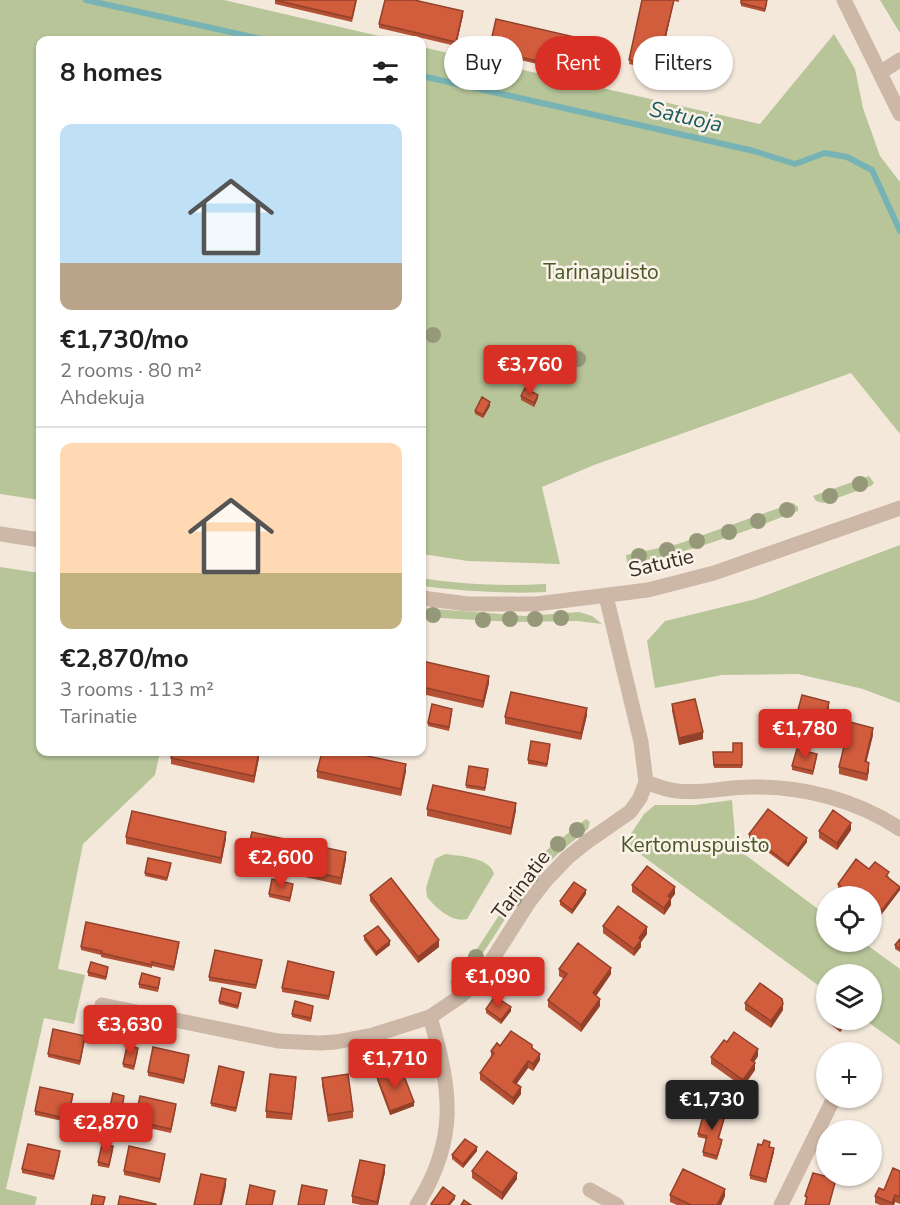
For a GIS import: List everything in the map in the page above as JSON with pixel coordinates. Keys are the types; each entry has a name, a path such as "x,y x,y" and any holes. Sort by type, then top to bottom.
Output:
{"street":[{"path":"844,0 900,114"},
{"path":"881,72 900,60"},
{"name":"Satutie","path":"426,599 468,604 536,604 648,590 714,573 900,508"},
{"path":"0,534 36,539"},
{"path":"606,596 641,742 646,782 678,792 750,787 779,788 820,795 854,805 900,829"},
{"name":"Tarinatie","path":"102,1005 269,1039 300,1043 336,1042 374,1035 430,1017 461,996 478,980 546,880 581,847 630,812 640,798 646,782"},
{"path":"417,1205 440,1160 448,1116 447,1086 440,1049 430,1017"},
{"path":"781,1205 829,1108"},
{"path":"590,1190 617,1205"}],"green space":[{"path":"0,0 224,0 379,36 36,36 36,499 0,494"},
{"path":"880,0 900,0 900,33"},
{"name":"Tarinapuisto","path":"834,34 855,69 863,108 880,156 900,182 900,434 851,373 594,465 542,487 560,564 468,561 426,555 426,48 444,52 444,90 523,90 523,70 535,73 535,90 611,90 760,124"},
{"path":"869,476 874,483 871,486 823,503 816,501 813,496"},
{"path":"793,503 798,507 798,511 735,535 693,549 627,563 626,555 678,544"},
{"path":"900,545 900,703 863,689 798,674 722,675 655,688 647,641 665,621 756,599"},
{"path":"0,567 36,572 36,756 159,756 155,775 83,844 58,969 85,975 74,1024 44,1018 6,1189 37,1197 35,1205 0,1205"},
{"path":"426,579 484,584 546,584 546,592 468,591 426,587"},
{"path":"426,608 525,616 579,612 592,616 602,624 578,621 513,622 426,617"},
{"name":"Kertomuspuisto","path":"732,800 736,848 816,908 816,952 877,952 900,969 900,1045 879,1030 882,1030 882,964 816,964 816,984 625,843 644,814 655,805 695,805"},
{"path":"586,819 590,822 588,829 532,880 481,956 454,987 450,982 477,949 532,865 548,849"},
{"path":"445,854 480,861 487,864 494,874 467,919 450,917 427,897 426,888 435,859"}],"building":[{"path":"275,0 356,0 352,18"},
{"path":"385,0 414,0 463,11 457,36 444,36 444,39 379,24"},
{"path":"642,0 674,0 665,36 634,36"},
{"path":"741,0 767,0 765,9 741,3"},
{"path":"496,19 570,36 535,36 535,61 523,58 523,36 492,36"},
{"path":"633,42 633,61 629,60"},
{"path":"525,388 538,395 534,403 521,396"},
{"path":"482,397 490,402 483,415 475,411"},
{"path":"426,662 489,676 483,701 426,688"},
{"path":"511,692 587,708 581,733 505,717"},
{"path":"802,695 829,702 821,736 793,729"},
{"path":"695,699 703,732 679,738 672,704"},
{"path":"432,704 452,709 449,727 428,723"},
{"path":"850,722 873,728 865,761 869,763 867,774 839,767"},
{"path":"531,741 550,744 547,764 528,760"},
{"path":"733,743 742,743 742,765 714,765 713,752 733,752"},
{"path":"797,749 817,754 813,771 792,766"},
{"path":"171,756 258,756 254,776 171,758"},
{"path":"321,756 367,756 406,764 401,789 317,771"},
{"path":"469,766 488,769 485,788 466,785"},
{"path":"433,785 516,803 511,828 427,809"},
{"path":"768,809 807,838 788,864 749,834"},
{"path":"833,810 851,823 837,843 819,831"},
{"path":"132,811 226,832 221,858 126,837"},
{"path":"252,832 346,852 341,878 246,857"},
{"path":"148,858 171,863 167,878 145,873"},
{"path":"856,859 869,869 875,862 889,872 886,876 900,887 882,910 882,886 840,886 838,884"},
{"path":"647,866 675,887 668,896 671,898 664,908 632,885"},
{"path":"391,878 439,940 418,957 370,895"},
{"path":"272,879 293,884 290,898 269,894"},
{"path":"574,882 586,890 572,910 560,901"},
{"path":"618,906 647,927 634,949 603,926"},
{"path":"86,922 179,942 174,967 152,962 152,965 81,947"},
{"path":"378,926 390,941 376,952 364,936"},
{"path":"900,939 900,949 895,945"},
{"path":"578,943 611,968 593,993 600,999 581,1025 548,1000 567,974 559,969"},
{"path":"215,950 262,960 256,985 209,977"},
{"path":"288,961 334,972 329,996 282,988"},
{"path":"91,962 108,967 106,977 88,972"},
{"path":"142,973 160,978 158,988 139,984"},
{"path":"760,983 782,999 783,1004 771,1021 745,1003"},
{"path":"222,988 241,993 238,1006 219,1001"},
{"path":"495,996 511,1007 501,1020 486,1009"},
{"path":"295,1001 313,1006 311,1018 292,1014"},
{"path":"53,1029 85,1036 80,1061 48,1054"},
{"path":"511,1031 532,1045 532,1048 540,1054 533,1064 528,1061 513,1082 521,1087 513,1098 480,1073 494,1053 491,1051 497,1043 500,1046"},
{"path":"734,1032 758,1049 751,1060 755,1063 743,1080 711,1057 724,1040 727,1042"},
{"path":"127,1046 138,1048 134,1066 123,1064"},
{"path":"153,1047 189,1055 184,1080 148,1072"},
{"path":"219,1066 244,1072 236,1108 211,1103"},
{"path":"401,1068 414,1102 390,1111 377,1077"},
{"path":"270,1074 296,1077 292,1114 266,1111"},
{"path":"348,1074 353,1111 328,1115 322,1078"},
{"path":"40,1087 73,1094 67,1119 35,1111"},
{"path":"113,1093 124,1096 121,1114 109,1112"},
{"path":"140,1096 176,1104 171,1129 135,1121"},
{"path":"705,1109 725,1115 718,1138 722,1140 717,1156 703,1152 707,1136 698,1134"},
{"path":"465,1139 477,1147 463,1164 452,1155"},
{"path":"764,1140 770,1142 769,1147 774,1148 766,1179 750,1175 758,1144 762,1145"},
{"path":"28,1144 60,1151 54,1176 22,1169"},
{"path":"102,1144 113,1146 109,1165 98,1162"},
{"path":"129,1146 165,1154 160,1179 124,1171"},
{"path":"487,1151 517,1173 502,1193 472,1171"},
{"path":"360,1160 385,1165 377,1202 352,1196"},
{"path":"893,1168 900,1171 900,1197 895,1195 892,1203 875,1196 879,1188 884,1190"},
{"path":"683,1169 725,1189 717,1205 691,1205 670,1195"},
{"path":"813,1173 816,1174 816,1186 834,1186 829,1205 805,1205 807,1197 805,1196"},
{"path":"201,1174 226,1179 220,1205 194,1205"},
{"path":"250,1185 275,1191 272,1205 246,1205"},
{"path":"302,1185 327,1190 324,1205 298,1205"},
{"path":"443,1187 455,1196 448,1205 432,1205 431,1204"},
{"path":"93,1195 105,1197 103,1205 91,1205"},
{"path":"120,1196 156,1204 156,1205 118,1205"},
{"path":"464,1200 471,1205 461,1205"}],"waterway":[{"name":"Satuoja","path":"86,0 248,36"},
{"name":"Satuoja","path":"426,77 754,151 795,164 825,153 847,157 872,170 900,231"}]}
